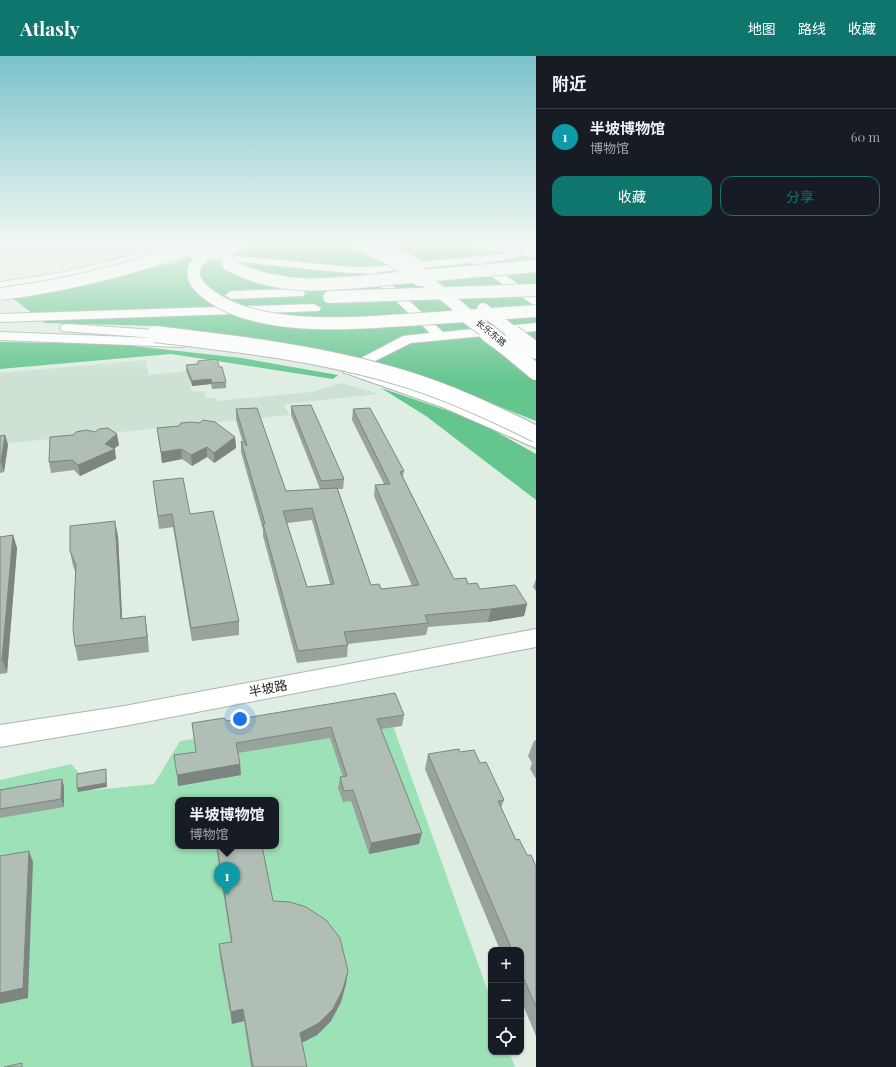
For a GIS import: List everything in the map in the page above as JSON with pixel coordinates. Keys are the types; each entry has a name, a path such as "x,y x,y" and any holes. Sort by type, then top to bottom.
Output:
{"main road":[{"path":"0,294 32,289"},
{"path":"201,289 227,306 257,315 308,323 340,324 536,311"},
{"path":"0,318 307,299 397,289"},
{"path":"430,289 518,356"},
{"name":"长乐东路","path":"437,289 536,372"},
{"name":"长乐东路","path":"448,289 536,360"},
{"path":"458,289 536,350"},
{"path":"0,307 307,299 536,290"},
{"path":"190,297 536,301"},
{"path":"0,307 13,305"},
{"path":"299,335 536,318"},
{"path":"0,326 73,328 155,334 260,346 332,360 380,371 432,388 494,413 536,434"},
{"path":"155,334 268,336"},
{"path":"0,336 170,341 349,370 423,393 495,422 536,443"}],"street":[{"path":"390,289 440,335"},
{"path":"518,289 536,301"},
{"path":"349,370 408,339 536,327"},
{"name":"半坡路","path":"0,736 124,716 536,638"}],"shaded area":[{"path":"146,360 149,375 186,371 192,392 204,391 206,398 215,398 216,401 313,392 341,383 379,394 284,404 289,415 0,444 0,373"}],"green space":[{"path":"48,289 536,289 536,421 411,372 301,347 156,326 45,323 11,297"},
{"path":"0,342 115,344 242,358 338,375 333,379 171,354 0,369"},
{"path":"381,388 475,420 536,454 536,500 426,416"},
{"path":"387,709 488,992 488,1055 510,1055 515,1067 0,1067 0,780 71,764 94,790 154,784 180,741"}],"building":[{"path":"217,359 219,367 222,367 226,382 212,383 211,379 192,381 186,365 198,364 198,361"},
{"path":"311,405 344,479 321,481 291,406"},
{"path":"257,408 286,491 337,488 371,585 379,584 381,589 419,585 375,485 390,484 353,409 370,408 404,471 400,472 454,579 466,578 468,584 477,583 480,589 515,585 527,604 425,615 428,623 344,632 348,645 298,651 263,524 265,524 241,441 247,446 236,409","holes":["312,508 334,584 307,587 283,511"]},
{"path":"203,420 215,422 235,437 214,453 207,447 191,455 181,449 161,452 157,428 179,426 181,423 200,423"},
{"path":"108,428 117,434 105,444 115,449 78,465 72,460 49,462 50,437 73,435 76,432 86,430 95,432 99,429"},
{"path":"5,435 1,462 0,462 0,436"},
{"path":"183,478 190,514 213,511 239,621 191,628 172,514 158,516 153,481"},
{"path":"115,521 121,619 145,616 147,637 75,646 73,628 76,565 70,551 70,526"},
{"path":"13,535 2,659 0,660 0,537"},
{"path":"395,693 404,715 377,719 422,833 371,843 353,790 344,791 340,777 347,776 331,727 236,743 240,764 177,775 174,755 196,752 192,723 224,718 227,721"},
{"path":"459,749 460,752 474,750 480,763 486,762 504,800 498,801 516,840 519,839 527,855 531,855 536,866 536,1007 524,979 524,947 511,947 428,754"},
{"path":"106,769 106,783 77,788 77,774"},
{"path":"62,779 61,799 0,809 0,790"},
{"path":"217,849 263,849 273,901 290,902 306,907 326,920 340,938 348,971 343,989 333,1009 319,1023 300,1033 307,1067 253,1067 243,1009 231,1012 219,944 232,942"},
{"path":"29,851 23,988 0,993 0,856"},
{"path":"22,1063 22,1067 4,1067"}],"place":[{"name":"半坡博物馆","path":"227,895"}]}
